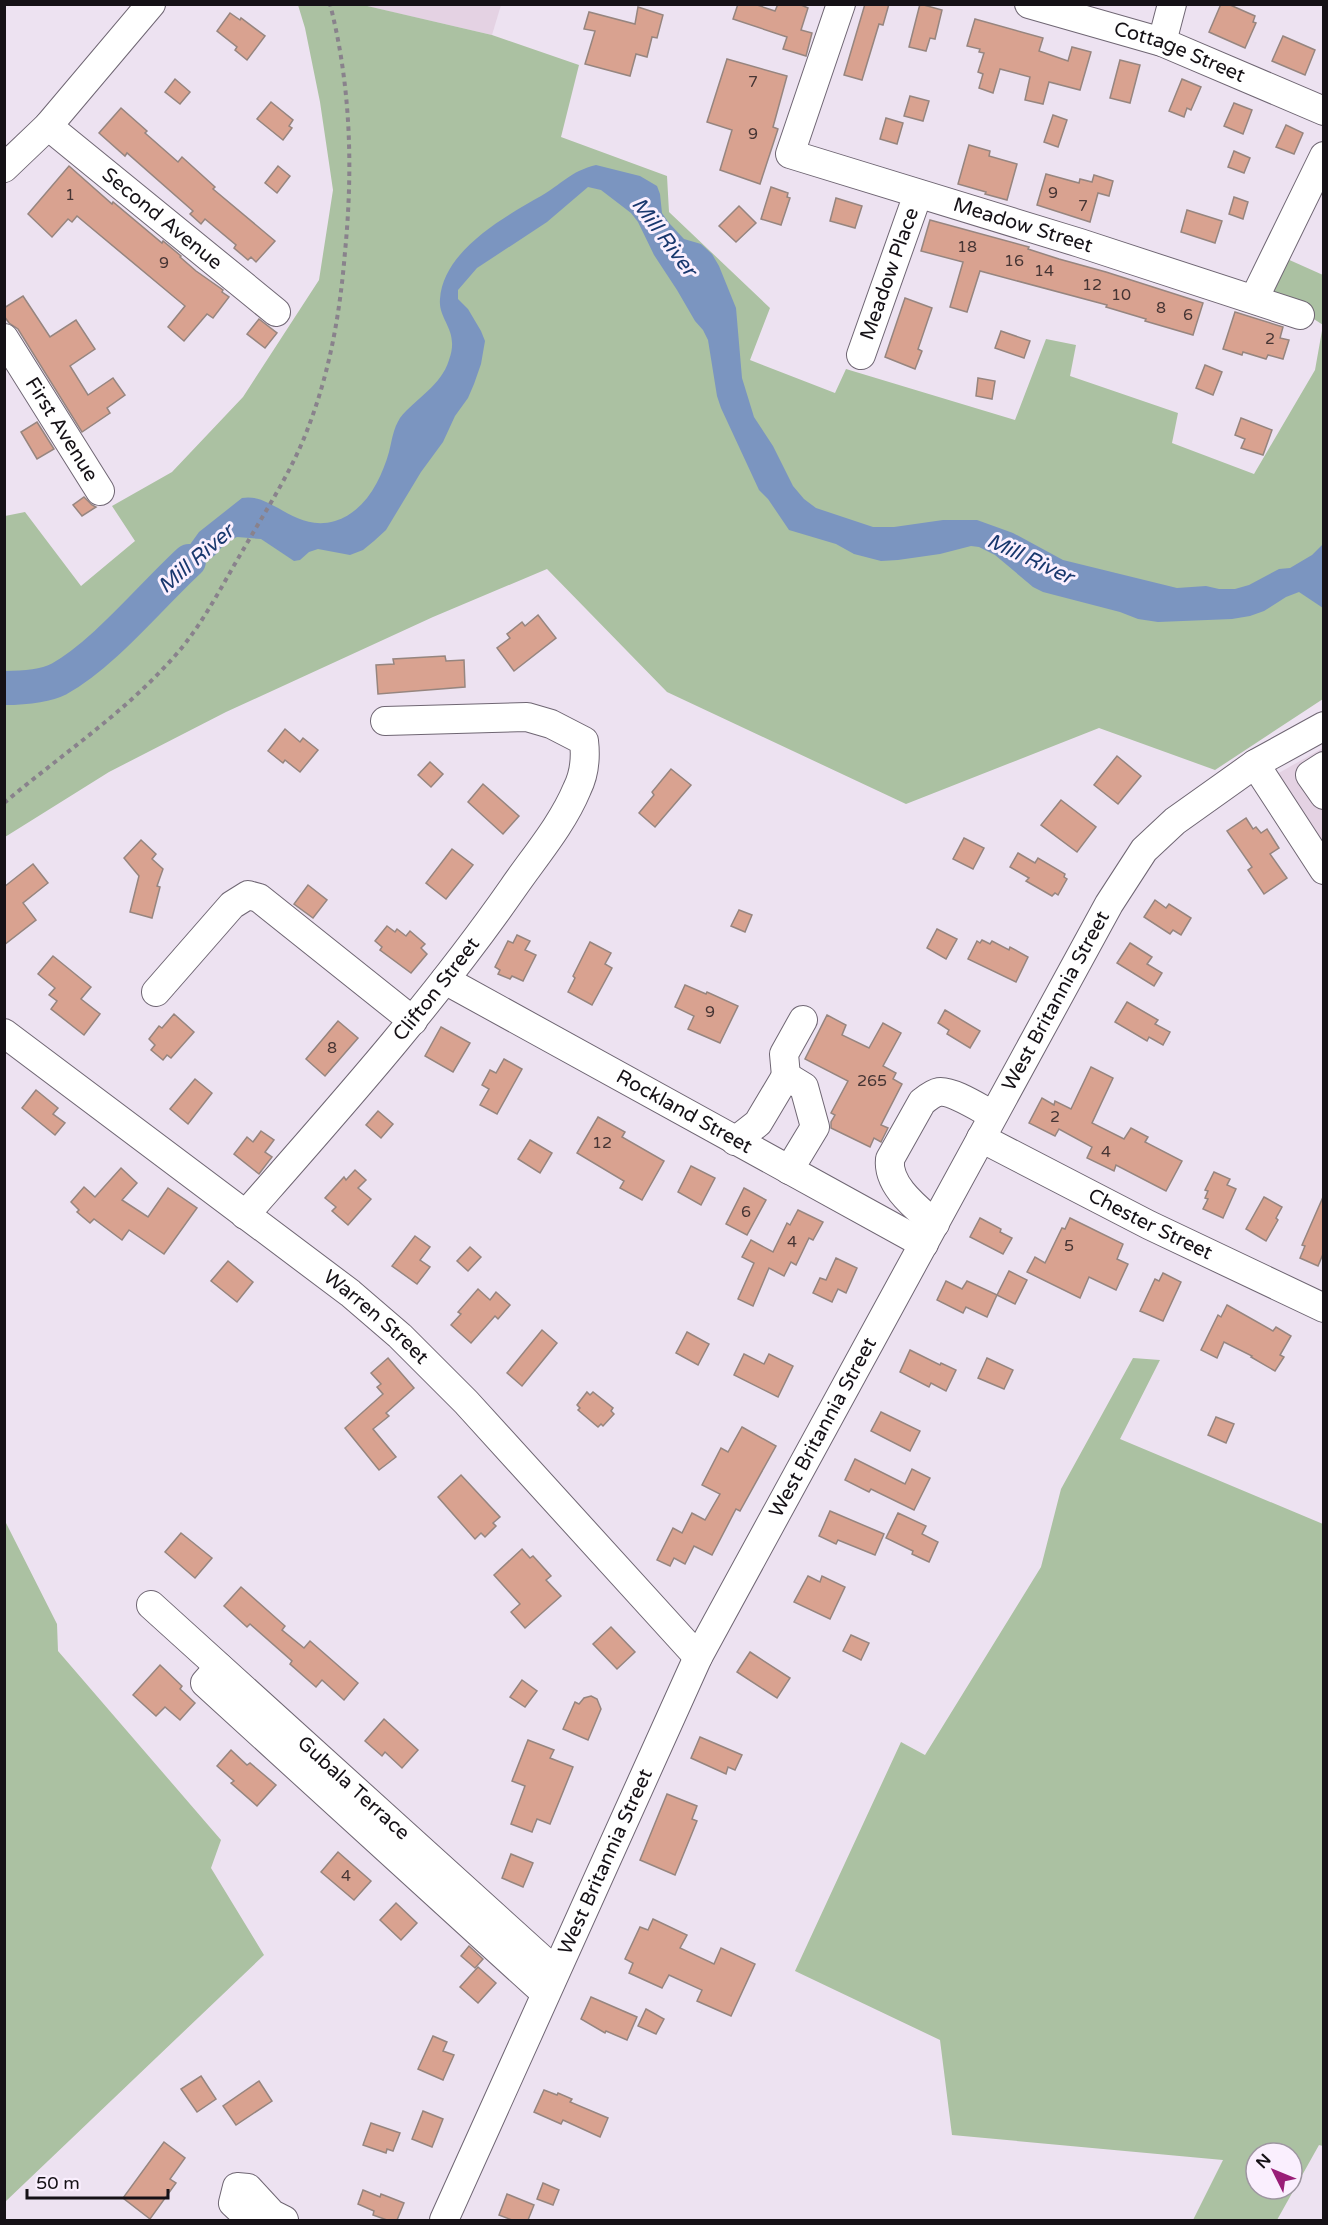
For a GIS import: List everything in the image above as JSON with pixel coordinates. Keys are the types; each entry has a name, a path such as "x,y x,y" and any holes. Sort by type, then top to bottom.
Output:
{"street":[{"path":"4,168 48,126 151,4"},
{"name":"Meadow Street","path":"841,4 790,154 1080,243 1300,315"},
{"name":"Cottage Street","path":"1029,4 1162,42 1323,111"},
{"path":"1162,42 1172,4"},
{"name":"Second Avenue","path":"48,126 276,312"},
{"path":"1254,299 1323,156"},
{"name":"Meadow Place","path":"861,355 918,194"},
{"name":"First Avenue","path":"4,338 100,491"},
{"name":"Clifton Street","path":"245,1215 413,1021 445,980 491,919 572,800 585,765 584,741 551,724 527,717 385,721"},
{"name":"West Britannia Street","path":"444,2220 698,1657 1131,867 1144,850 1175,821 1255,764 1320,735"},
{"path":"1255,764 1323,870"},
{"path":"1323,766 1310,775 1323,795"},
{"path":"156,992 222,915 242,897 248,895 259,898 413,1021"},
{"name":"Rockland Street","path":"445,980 789,1170 929,1234"},
{"path":"735,1141 758,1122 786,1076 784,1054 803,1020"},
{"name":"Warren Street","path":"4,1033 356,1298 408,1343 466,1402 698,1657"},
{"path":"786,1076 804,1087 815,1127 789,1170"},
{"name":"Chester Street","path":"929,1234 889,1168 890,1159 922,1102 941,1092 955,1095 987,1127 1149,1225 1323,1308"},
{"name":"Gubala Terrace","path":"151,1605 550,1982"},
{"name":"Gubala Terrace","path":"219,1667 205,1683 359,1822 550,1982"},
{"path":"251,2220 233,2203 230,2177 248,2188 272,2214 284,2220"}],"path":[{"path":"4,803 123,707 174,657 203,618 282,482 308,429 330,363 336,330 350,191 350,131 345,84 330,4"}],"shaded area":[{"path":"362,5 501,5 492,35"},
{"path":"1323,748 1323,846 1277,774"}],"green space":[{"path":"298,5 363,5 492,35 579,65 561,137 667,176 669,212 770,308 750,360 835,393 846,369 1015,420 1046,339 1076,345 1070,376 1178,413 1172,443 1254,474 1315,370 1323,325 1323,699 1215,770 1099,728 906,804 667,692 547,569 433,617 226,712 109,772 5,837 5,516 25,512 81,586 135,541 112,506 172,472 243,397 319,280 333,190 320,102"},
{"path":"1285,258 1323,275 1323,325 1271,291"},
{"path":"1133,1358 1160,1360 1120,1439 1323,1524 1323,2146 1319,2145 1304,2172 1304,2141 1244,2141 1244,2201 1288,2201 1277,2220 1193,2220 1223,2160 952,2135 940,2040 795,1971 901,1742 925,1755 1041,1567 1061,1489"},
{"path":"5,1521 57,1624 58,1651 221,1840 211,1868 264,1955 5,2202"}],"water":[{"path":"596,165 640,176 657,186 662,213 669,223 684,239 701,244 712,254 736,308 742,378 754,417 773,446 793,486 816,508 873,527 894,527 943,520 977,520 1013,533 1063,560 1177,588 1206,586 1235,589 1249,585 1279,569 1290,568 1312,555 1323,544 1323,608 1299,592 1250,616 1232,619 1158,622 1138,619 1120,612 1043,592 1033,587 995,555 979,547 971,546 940,554 881,561 854,554 836,544 789,530 759,490 721,408 708,340 703,330 654,255 638,222 631,213 601,190 588,187 547,222 477,268 458,290 458,299 468,309 485,341 481,364 468,398 455,416 443,442 421,472 386,530 363,550 350,555 318,549 294,561 261,539 237,537 226,542 215,555 140,614 199,532 242,498 264,501 308,522 321,523 346,517 363,503 381,473 400,418 434,385 449,360 452,341 440,307 440,299 444,282 452,266 478,237 494,225 572,175"}],"building":[{"path":"738,4 754,4 775,11 778,4 799,4 808,8 801,30 812,33 806,56 783,49 787,37 733,19"},
{"path":"865,4 889,4 883,25 879,24 862,80 844,75"},
{"path":"920,4 942,10 935,39 930,38 926,51 909,47"},
{"path":"1221,4 1228,4 1255,16 1253,22 1256,23 1245,48 1209,32"},
{"path":"638,7 663,15 657,38 652,37 647,57 636,54 630,76 585,64 595,31 584,29 589,12 635,24"},
{"path":"230,13 240,20 241,18 265,36 247,60 235,50 237,47 217,31"},
{"path":"975,19 1043,38 1039,51 1068,61 1072,47 1091,52 1080,90 1049,82 1043,104 1025,100 1030,77 1000,69 993,93 979,88 983,74 978,72 984,53 979,52 980,49 967,46"},
{"path":"1283,36 1315,50 1305,75 1272,61"},
{"path":"727,59 787,76 773,127 778,129 760,184 720,170 732,130 707,122"},
{"path":"1120,60 1140,65 1130,103 1110,98"},
{"path":"175,79 190,92 180,104 165,92"},
{"path":"1182,79 1201,87 1191,110 1187,108 1184,117 1169,111"},
{"path":"910,96 929,101 923,121 904,116"},
{"path":"271,102 293,120 289,126 292,128 283,140 257,119"},
{"path":"1234,103 1252,110 1243,134 1224,126"},
{"path":"121,108 178,162 182,157 215,187 213,189 275,241 256,262 251,257 248,260 234,248 236,245 205,219 201,224 190,214 193,211 127,153 125,156 99,133"},
{"path":"1053,115 1067,120 1058,147 1044,142"},
{"path":"886,118 903,123 897,144 880,139"},
{"path":"1286,125 1303,133 1294,154 1276,147"},
{"path":"969,145 990,151 989,156 1017,164 1007,200 958,184"},
{"path":"1234,151 1250,158 1244,173 1228,167"},
{"path":"69,166 112,204 113,202 162,243 163,241 229,297 213,318 207,314 184,341 168,327 185,306 77,216 72,222 68,219 52,237 28,214"},
{"path":"278,166 290,176 277,193 265,183"},
{"path":"1046,174 1079,183 1080,179 1092,182 1094,175 1113,181 1109,196 1098,193 1090,222 1037,205"},
{"path":"771,187 788,193 787,197 790,198 781,225 761,219"},
{"path":"1234,197 1248,202 1243,219 1229,214"},
{"path":"836,198 862,206 855,228 830,221"},
{"path":"739,206 756,223 736,242 719,226"},
{"path":"1187,210 1222,221 1215,243 1181,232"},
{"path":"930,220 1029,247 1028,249 1203,303 1193,335 1145,321 1146,319 1106,307 1107,305 980,271 967,312 950,307 963,262 921,251"},
{"path":"23,296 50,337 76,320 95,349 70,366 88,395 113,378 125,395 107,408 110,413 82,432 18,329 4,316 4,308"},
{"path":"905,298 932,308 918,349 922,351 915,369 885,357"},
{"path":"1235,312 1283,327 1280,338 1289,340 1283,359 1268,355 1266,359 1243,352 1242,355 1223,349"},
{"path":"259,319 277,333 265,348 247,334"},
{"path":"1001,331 1030,341 1024,358 995,348"},
{"path":"1205,365 1222,372 1213,395 1196,388"},
{"path":"978,378 995,381 992,399 976,396"},
{"path":"1241,418 1272,430 1263,455 1241,448 1245,439 1235,435"},
{"path":"37,422 54,449 37,459 21,432"},
{"path":"84,497 96,507 82,516 73,505"},
{"path":"538,615 556,638 514,671 497,648 510,638 507,634 522,622 525,626"},
{"path":"445,656 446,661 464,660 465,687 378,694 376,665 394,664 393,659"},
{"path":"285,729 300,742 303,738 318,750 300,772 285,760 283,763 268,751"},
{"path":"1117,756 1141,776 1118,804 1094,785"},
{"path":"430,762 443,774 431,787 418,775"},
{"path":"671,769 691,785 655,827 639,813 654,795 652,792"},
{"path":"483,784 519,816 503,834 468,802"},
{"path":"1061,800 1096,827 1077,852 1041,825"},
{"path":"1246,818 1253,829 1256,827 1261,833 1267,829 1279,848 1270,854 1287,878 1264,894 1248,870 1252,867 1227,831"},
{"path":"964,838 984,848 973,869 953,859"},
{"path":"141,840 156,854 152,859 163,869 157,886 160,887 152,918 130,912 139,876 124,858"},
{"path":"452,849 473,865 446,899 426,883"},
{"path":"1018,853 1035,863 1038,858 1065,874 1064,877 1067,879 1058,895 1055,893 1052,896 1026,881 1029,878 1010,867"},
{"path":"33,864 48,883 23,903 36,920 4,945 4,887"},
{"path":"308,885 327,900 313,918 294,904"},
{"path":"1155,900 1166,908 1169,904 1191,918 1181,935 1173,930 1170,934 1144,917"},
{"path":"739,910 752,915 745,932 731,926"},
{"path":"387,926 395,932 397,929 406,936 410,931 425,944 421,948 427,954 411,973 380,950 382,947 375,941"},
{"path":"937,929 957,939 946,959 927,948"},
{"path":"517,935 530,941 525,950 536,955 523,981 512,976 510,979 498,974 500,970 495,967 508,941 513,943"},
{"path":"982,940 990,944 992,941 1009,950 1010,947 1028,957 1016,982 968,959 977,941 980,943"},
{"path":"590,942 611,953 605,964 612,968 592,1005 568,992 575,978 573,976"},
{"path":"1130,943 1152,957 1147,964 1162,973 1154,986 1117,963"},
{"path":"53,956 91,987 81,999 100,1014 84,1035 51,1009 57,1001 49,995 55,988 38,974"},
{"path":"685,985 738,1006 720,1043 688,1029 694,1016 675,1007"},
{"path":"1127,1002 1158,1020 1155,1024 1170,1032 1163,1045 1149,1037 1147,1041 1115,1022"},
{"path":"945,1010 980,1031 970,1048 947,1034 949,1030 938,1023"},
{"path":"174,1014 194,1032 171,1058 167,1055 163,1060 151,1050 155,1045 149,1039 159,1026 162,1028"},
{"path":"827,1015 846,1025 842,1035 869,1048 883,1023 901,1033 883,1066 896,1073 893,1079 902,1084 881,1125 888,1128 881,1142 874,1138 870,1147 831,1128 835,1115 831,1113 848,1081 805,1059"},
{"path":"338,1021 358,1038 325,1076 306,1059"},
{"path":"441,1027 470,1043 453,1072 425,1056"},
{"path":"504,1059 522,1069 497,1114 480,1105 489,1089 482,1085 490,1070 496,1073"},
{"path":"1091,1067 1113,1078 1092,1123 1124,1139 1131,1128 1148,1137 1145,1142 1182,1161 1166,1191 1116,1165 1114,1171 1087,1158 1092,1147 1059,1129 1055,1136 1029,1123 1042,1098 1054,1105 1055,1101 1071,1109"},
{"path":"195,1079 212,1093 188,1124 170,1109"},
{"path":"36,1090 58,1108 53,1114 65,1123 55,1135 22,1108"},
{"path":"378,1111 393,1124 381,1138 366,1125"},
{"path":"598,1117 625,1132 622,1137 664,1161 642,1200 620,1188 624,1181 577,1153"},
{"path":"261,1131 274,1140 265,1152 272,1157 259,1174 234,1154 247,1137 253,1142"},
{"path":"530,1140 552,1153 540,1173 518,1159"},
{"path":"691,1166 715,1178 701,1205 678,1192"},
{"path":"121,1168 137,1183 122,1200 148,1217 168,1188 197,1208 164,1254 129,1230 122,1240 94,1219 90,1223 77,1212 79,1210 71,1202 84,1187 95,1197"},
{"path":"355,1170 366,1180 358,1188 371,1199 348,1225 332,1211 336,1207 325,1198 344,1177 346,1180"},
{"path":"1214,1172 1230,1179 1227,1185 1236,1189 1223,1218 1203,1209 1208,1199 1205,1198 1208,1191 1205,1190"},
{"path":"744,1188 766,1200 747,1235 726,1224"},
{"path":"1264,1197 1282,1207 1276,1218 1278,1220 1266,1241 1246,1229"},
{"path":"1323,1197 1323,1254 1318,1266 1300,1258 1305,1246 1302,1245"},
{"path":"798,1210 823,1222 813,1240 809,1238 796,1265 791,1262 784,1276 769,1268 753,1306 738,1299 754,1263 742,1257 751,1240 773,1252 787,1223 790,1225"},
{"path":"980,1218 1001,1229 1000,1232 1012,1238 1003,1254 970,1237"},
{"path":"1070,1218 1123,1244 1117,1259 1128,1264 1116,1290 1089,1277 1080,1298 1027,1272 1035,1257 1045,1263 1062,1228 1065,1229"},
{"path":"415,1236 430,1247 420,1260 430,1267 417,1284 392,1266"},
{"path":"470,1247 481,1257 468,1271 457,1261"},
{"path":"836,1258 857,1268 846,1293 838,1289 832,1302 813,1293 820,1278 826,1280"},
{"path":"228,1261 253,1282 237,1302 211,1281"},
{"path":"1009,1271 1027,1280 1015,1304 997,1295"},
{"path":"1163,1273 1181,1282 1163,1321 1140,1311 1155,1279 1159,1281"},
{"path":"946,1281 962,1289 967,1281 997,1295 987,1317 966,1307 963,1313 937,1300"},
{"path":"478,1289 490,1300 496,1292 510,1305 498,1319 495,1316 471,1343 451,1325 461,1314 458,1312"},
{"path":"1227,1305 1273,1331 1276,1327 1291,1336 1280,1355 1284,1357 1275,1371 1224,1342 1217,1358 1201,1350 1218,1315 1221,1317"},
{"path":"542,1330 557,1343 522,1386 507,1373"},
{"path":"687,1332 709,1344 698,1365 676,1353"},
{"path":"910,1350 956,1370 946,1391 931,1383 929,1387 900,1372"},
{"path":"744,1354 764,1364 769,1354 793,1366 778,1397 734,1375"},
{"path":"388,1358 414,1388 386,1413 389,1416 373,1429 396,1457 379,1470 345,1428 383,1394 377,1387 381,1384 371,1373"},
{"path":"987,1358 1013,1370 1004,1389 978,1378"},
{"path":"587,1392 590,1395 593,1392 613,1408 611,1411 614,1414 603,1426 601,1424 598,1427 578,1410 580,1408 577,1405"},
{"path":"881,1412 920,1431 910,1451 871,1431"},
{"path":"1216,1417 1234,1424 1226,1443 1208,1435"},
{"path":"742,1427 776,1446 740,1511 736,1509 712,1555 694,1546 685,1564 674,1558 670,1566 657,1560 673,1528 682,1533 692,1513 705,1520 720,1494 702,1485 721,1448 728,1452"},
{"path":"855,1459 905,1484 912,1469 930,1478 914,1510 871,1489 869,1492 845,1480"},
{"path":"461,1475 500,1517 493,1523 496,1526 485,1537 481,1533 475,1539 438,1497"},
{"path":"830,1511 884,1534 875,1555 838,1540 836,1544 819,1536"},
{"path":"898,1513 926,1526 922,1534 938,1542 929,1562 912,1554 913,1551 886,1538"},
{"path":"181,1533 212,1558 195,1578 165,1552"},
{"path":"522,1549 530,1558 533,1556 551,1576 546,1580 561,1596 525,1628 511,1612 520,1604 494,1575"},
{"path":"808,1576 820,1582 822,1576 845,1587 830,1619 794,1602"},
{"path":"241,1587 285,1626 282,1630 304,1648 310,1641 358,1683 344,1700 322,1680 316,1687 290,1664 292,1661 250,1624 247,1627 224,1606"},
{"path":"611,1627 635,1652 617,1669 593,1644"},
{"path":"851,1635 869,1643 861,1660 843,1651"},
{"path":"750,1652 790,1678 777,1698 737,1672"},
{"path":"160,1665 182,1686 180,1689 195,1703 180,1720 165,1707 156,1716 133,1695"},
{"path":"522,1680 537,1691 525,1707 510,1697"},
{"path":"591,1696 597,1699 601,1709 588,1740 563,1729 575,1702 579,1704 584,1698"},
{"path":"384,1719 418,1750 402,1768 385,1752 382,1756 365,1741"},
{"path":"700,1737 742,1755 735,1770 728,1767 726,1774 691,1758"},
{"path":"528,1740 554,1750 550,1758 573,1767 550,1824 537,1819 532,1832 511,1824 525,1786 512,1781"},
{"path":"231,1750 247,1765 250,1763 276,1785 257,1806 231,1783 234,1781 217,1766"},
{"path":"667,1794 697,1806 692,1819 697,1821 675,1875 640,1860"},
{"path":"338,1852 371,1881 354,1900 321,1872"},
{"path":"511,1854 533,1863 523,1887 502,1878"},
{"path":"396,1903 417,1923 401,1940 380,1920"},
{"path":"653,1919 687,1935 680,1948 714,1964 721,1948 755,1964 731,2016 697,2001 702,1990 669,1975 662,1988 629,1973 633,1963 625,1959 640,1927 648,1930"},
{"path":"469,1946 483,1959 475,1968 461,1956"},
{"path":"478,1967 496,1983 478,2003 460,1987"},
{"path":"591,1997 637,2017 627,2040 606,2031 605,2033 581,2019"},
{"path":"646,2009 664,2019 656,2034 638,2026"},
{"path":"433,2036 447,2042 443,2051 454,2055 443,2080 418,2069"},
{"path":"201,2076 216,2099 197,2112 181,2089"},
{"path":"259,2081 272,2101 236,2125 223,2106"},
{"path":"544,2090 572,2099 570,2102 608,2118 600,2137 563,2120 561,2124 534,2112"},
{"path":"423,2111 443,2119 432,2147 412,2139"},
{"path":"371,2123 400,2133 393,2151 387,2149 386,2153 363,2145"},
{"path":"164,2142 185,2158 170,2179 176,2183 150,2219 123,2198"},
{"path":"543,2183 559,2190 553,2205 537,2199"},
{"path":"363,2190 404,2203 397,2220 387,2220 373,2215 374,2211 358,2204"},
{"path":"507,2194 534,2205 528,2220 512,2220 499,2215"}],"waterway":[{"name":"Mill River","path":"4,688 46,684 76,668 110,640 189,561"}]}
